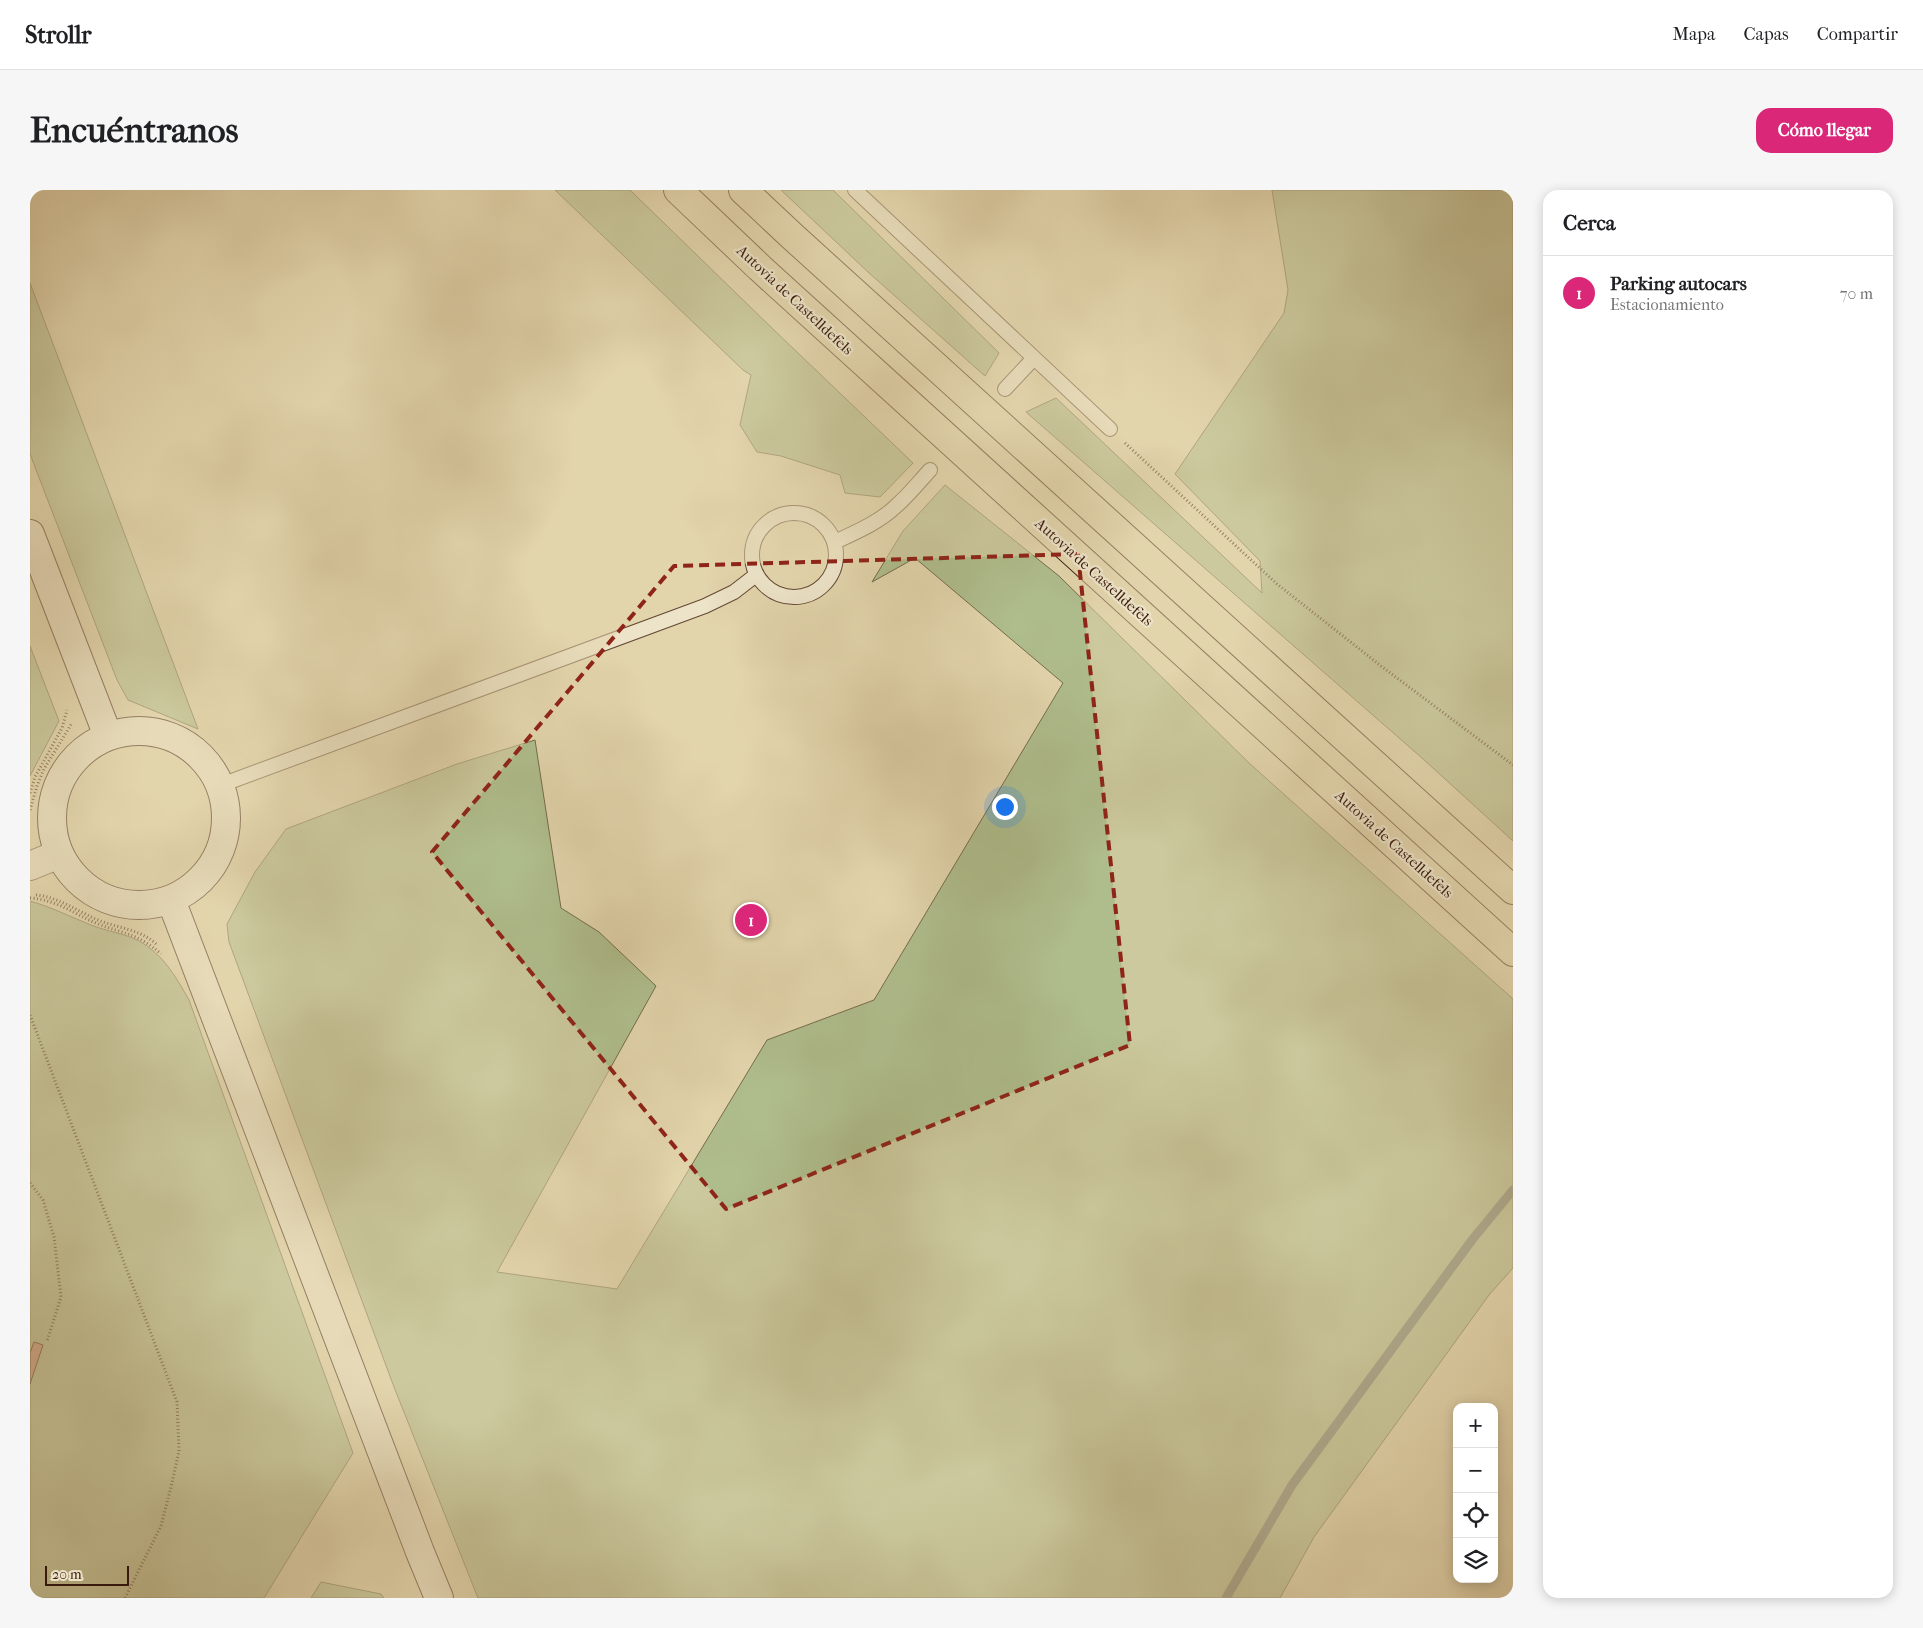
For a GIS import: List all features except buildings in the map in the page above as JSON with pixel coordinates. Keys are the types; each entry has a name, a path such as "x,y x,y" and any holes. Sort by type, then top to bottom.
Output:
{"highway":[{"name":"Autovia de Castelldefels","path":"678,190 767,275 1513,952"},
{"path":"743,190 799,243 1513,890"}],"street":[{"path":"30,534 108,736"},
{"path":"130,731 156,732 178,739 196,751 210,766 221,786 226,807 227,828 220,851 209,871 192,888 171,900 152,905 133,906 110,901 88,890 71,874 58,854 52,834 51,815 56,789 68,767 86,749 108,736 130,731"},
{"path":"30,866 58,854"},
{"path":"171,900 416,1543 439,1598"}],"lane":[{"path":"855,190 1110,429"},
{"path":"1005,389 1034,358"},
{"path":"835,542 867,527 886,515 897,506 930,470"},
{"path":"784,514 806,514 819,520 828,529 835,542 836,567 831,577 821,589 809,596 797,598 775,593 764,586 756,575 752,563 752,549 756,537 767,523 784,514"},
{"path":"221,786 705,606 734,592 756,575"}],"path":[{"path":"1110,429 1276,584 1513,765"},
{"path":"30,793 46,754 64,722 68,704"},
{"path":"30,810 44,769 60,744"},
{"path":"30,898 44,899 97,924 137,936 148,942 167,960"},
{"path":"30,1015 177,1402 179,1451 161,1526 125,1598"},
{"path":"30,1183 43,1200 54,1237 61,1297 47,1341"}],"highlighted area":[{"path":"1078,554 1130,1045 726,1209 432,852 674,566"}],"green space":[{"path":"555,190 630,190 913,463 880,497 845,493 840,475 781,456 757,452 740,425 751,375 743,370"},
{"path":"781,190 833,190 999,353 985,376 868,272"},
{"path":"1272,190 1513,190 1513,841 1422,758 1026,412 1056,398 1262,593 1260,561 1175,474 1284,313 1288,290"},
{"path":"30,283 198,729 128,700 117,680 30,454"},
{"path":"945,485 1059,576 1249,763 1513,999 1513,1268 1489,1295 1314,1537 1280,1598 478,1598 394,1387 229,942 227,924 255,872 286,829 457,764 535,740 561,908 599,932 656,986 497,1272 617,1289 767,1040 874,1000 1063,683 915,558 872,582 903,531"},
{"path":"30,646 59,721 30,776"},
{"path":"30,901 91,925 128,936 148,946 162,959 184,991 189,1000 353,1453 264,1598 30,1598"},
{"path":"321,1582 381,1594 384,1598 311,1598"}],"waterway":[{"path":"1226,1598 1292,1485 1472,1240 1513,1190"}],"place":[{"name":"Parking autocars","path":"751,920"}]}
